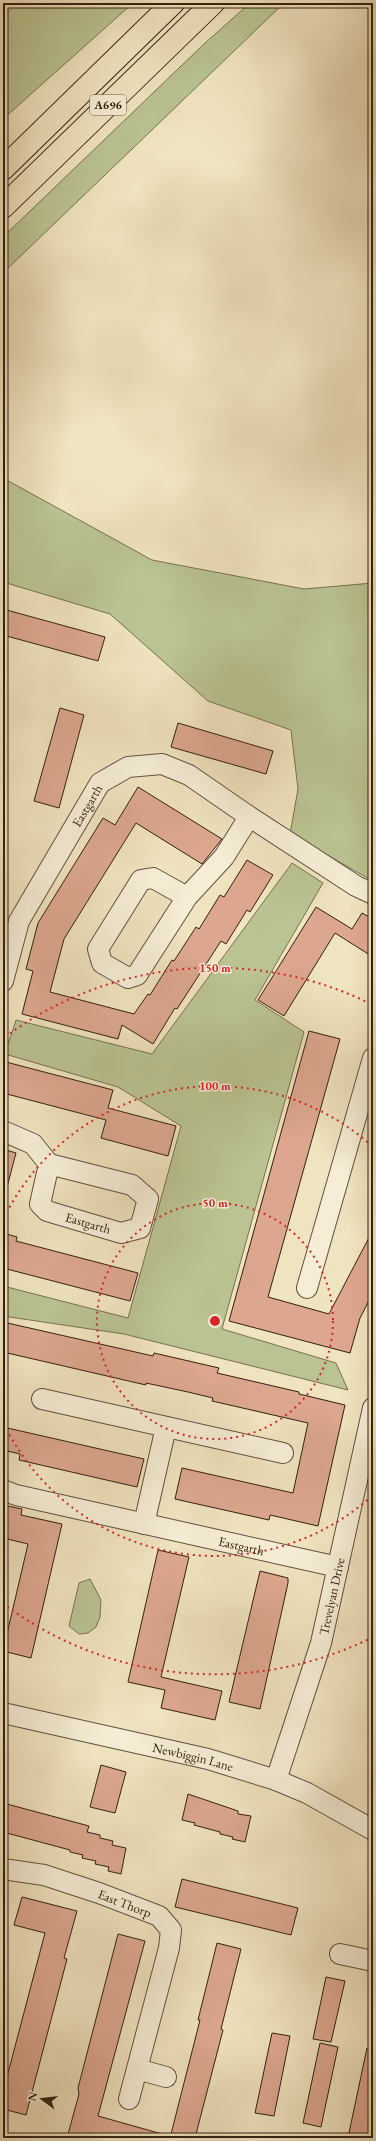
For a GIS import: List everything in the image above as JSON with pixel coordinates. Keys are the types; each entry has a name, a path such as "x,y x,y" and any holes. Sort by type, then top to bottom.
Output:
{"highway":[{"name":"A696","path":"3,169 173,3"},
{"name":"A696","path":"3,207 213,3"},
{"name":"A696","path":"3,218 53,159"}],"street":[{"name":"Eastgarth","path":"3,981 19,921 100,783 128,767 162,764 189,775 249,817 356,886 373,894"},
{"path":"187,897 153,878 141,880 98,950 102,964 128,978 137,975 187,897 224,857 249,817"},
{"path":"307,1288 370,1084 373,1058"},
{"path":"3,1131 33,1144 49,1164"},
{"name":"Eastgarth","path":"49,1164 132,1185 148,1199 140,1228 121,1233 47,1211 40,1204 49,1164"},
{"path":"42,1399 283,1453"},
{"name":"Trevelyan Drive","path":"276,1780 321,1643 373,1408"},
{"path":"144,1524 166,1427"},
{"name":"Eastgarth","path":"3,1490 16,1495 338,1567"},
{"name":"Newbiggin Lane","path":"3,1713 208,1759 276,1780 307,1792 373,1830"},
{"name":"East Thorp","path":"3,1869 44,1875 160,1916 170,1930 169,1948 129,2099"},
{"path":"340,1954 373,1961"},
{"path":"137,2069 166,2077"}],"green space":[{"path":"16,3 133,3 3,119 3,17"},
{"path":"250,3 284,3 3,273 3,237 204,44"},
{"path":"3,478 152,560 304,589 373,583 373,881 290,834 298,789 291,730 208,701 110,614 3,582"},
{"path":"292,863 323,883 255,1000 304,1032 222,1329 336,1363 348,1390 124,1334 3,1316 3,1286 128,1318 181,1126 118,1087 5,1054 16,1020 152,1054"},
{"path":"90,1579 101,1600 100,1617 96,1627 88,1633 79,1634 69,1626 79,1583"}],"building":[{"path":"3,609 105,637 98,661 3,635"},
{"path":"60,708 84,715 59,808 34,801"},
{"path":"178,723 273,751 266,774 171,747"},
{"path":"138,787 222,839 202,864 136,823 64,939 50,992 134,1014 148,994 150,995 172,960 174,961 196,927 199,929 220,895 224,897 247,860 273,875 250,912 247,910 226,944 221,941 177,1009 175,1008 153,1044 122,1025 118,1039 22,1014 33,971 26,969 38,923 103,818 115,825"},
{"path":"316,907 352,929 362,913 373,919 373,957 335,933 284,1016 258,1000"},
{"path":"309,1031 340,1039 268,1297 329,1314 373,1230 373,1293 360,1318 350,1353 229,1321"},
{"path":"6,1062 113,1090 108,1108 176,1126 168,1156 101,1138 106,1120 3,1093 3,1074"},
{"path":"3,1149 16,1153 7,1187 3,1187"},
{"path":"3,1233 17,1237 16,1241 138,1273 130,1301 3,1268"},
{"path":"3,1322 153,1356 154,1353 219,1368 217,1373 299,1392 299,1394 345,1405 318,1526 270,1515 269,1520 175,1499 182,1468 293,1493 308,1423 212,1401 213,1398 188,1392 146,1383 146,1385 3,1352"},
{"path":"3,1427 144,1459 137,1487 19,1460 20,1454 3,1450"},
{"path":"3,1505 22,1509 21,1515 62,1524 31,1658 3,1651 28,1544 3,1538"},
{"path":"158,1550 189,1557 161,1677 222,1691 215,1720 161,1708 165,1690 128,1682"},
{"path":"260,1571 288,1578 288,1583 260,1709 229,1702"},
{"path":"101,1765 126,1772 115,1813 90,1807"},
{"path":"188,1794 238,1811 238,1814 251,1816 245,1842 232,1839 233,1837 220,1834 220,1832 194,1825 195,1823 182,1820"},
{"path":"3,1803 89,1826 87,1832 100,1835 100,1838 113,1841 112,1845 126,1848 121,1874 108,1871 109,1867 95,1864 96,1861 82,1858 83,1855 70,1852 70,1850 3,1832"},
{"path":"182,1879 298,1908 291,1935 175,1907"},
{"path":"22,1897 77,1911 64,1958 67,1959 26,2115 3,2109 3,2092 45,1933 14,1925"},
{"path":"118,1934 145,1941 98,2116 162,2134 161,2138 67,2138 79,2094 78,2088"},
{"path":"217,1943 241,1949 221,2029 223,2030 195,2138 170,2138 200,2020 198,2020"},
{"path":"326,1977 345,1981 331,2042 313,2039"},
{"path":"272,2033 290,2036 274,2116 255,2113"},
{"path":"320,2043 338,2047 321,2127 303,2123"},
{"path":"367,2048 373,2049 373,2112 368,2137 349,2133"}]}
